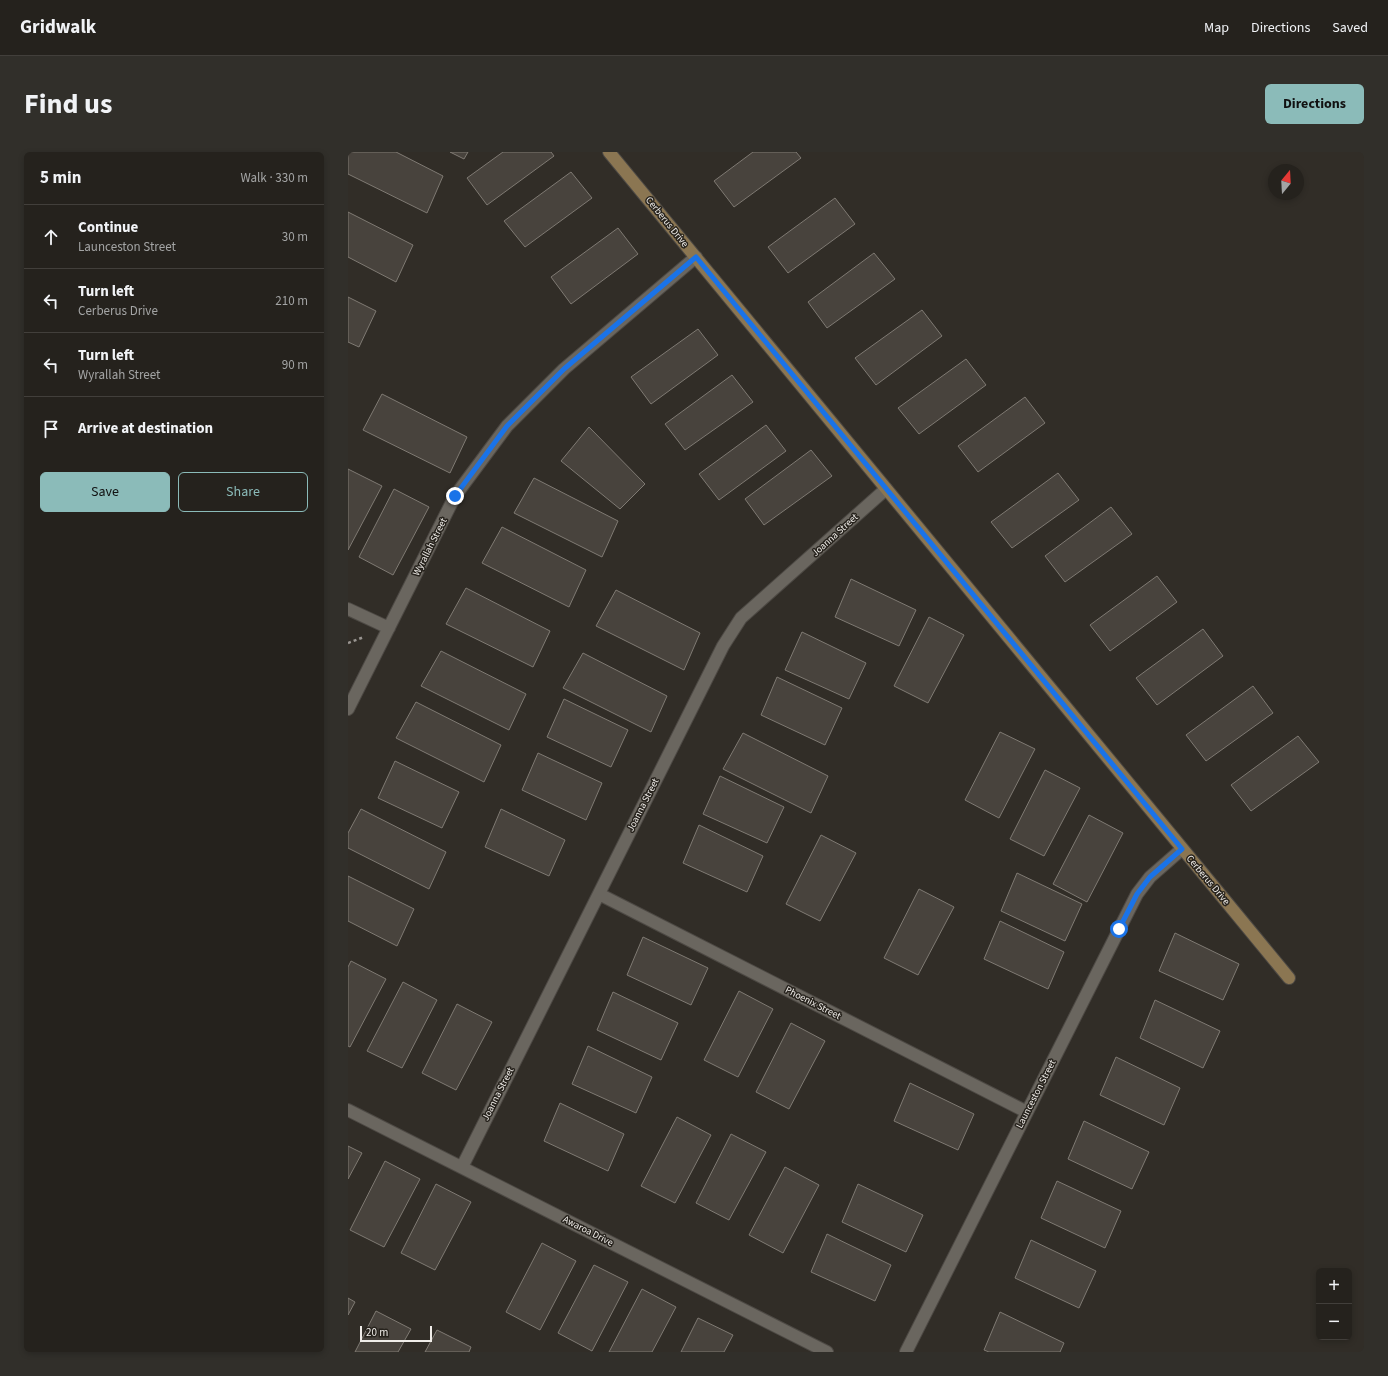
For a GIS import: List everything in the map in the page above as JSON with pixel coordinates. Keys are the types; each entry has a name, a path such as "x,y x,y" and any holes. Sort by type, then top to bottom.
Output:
{"street":[{"name":"Cerberus Drive","path":"609,152 1289,978"},
{"name":"Wyrallah Street","path":"348,709 455,496 507,426 564,369 696,257"},
{"name":"Joanna Street","path":"462,1167 723,646 741,618 886,489"},
{"path":"348,609 389,628"},
{"name":"Launceston Street","path":"906,1352 1137,894 1150,877 1182,849"},
{"name":"Phoenix Street","path":"599,894 1027,1112"},
{"name":"Awaroa Drive","path":"348,1110 827,1352"}],"building":[{"path":"348,152 396,152 443,176 427,213 348,174"},
{"path":"450,152 468,152 464,159"},
{"path":"503,152 551,152 554,156 487,205 467,178"},
{"path":"753,152 796,152 801,158 734,207 714,181"},
{"path":"571,172 592,198 525,247 504,221"},
{"path":"835,198 855,224 788,273 768,247"},
{"path":"348,212 413,245 396,282 348,257"},
{"path":"618,228 638,254 571,304 551,277"},
{"path":"874,253 895,279 827,328 808,302"},
{"path":"348,297 376,311 359,347 348,342"},
{"path":"922,310 942,336 876,385 855,358"},
{"path":"698,329 718,355 651,404 631,377"},
{"path":"966,359 986,385 919,434 898,408"},
{"path":"732,375 753,402 685,450 665,424"},
{"path":"382,394 467,437 450,473 363,430"},
{"path":"1025,397 1045,423 978,472 958,446"},
{"path":"766,425 786,451 719,500 699,474"},
{"path":"589,427 645,484 620,509 561,461"},
{"path":"811,450 832,476 764,525 745,499"},
{"path":"348,469 382,486 348,550"},
{"path":"1058,473 1079,500 1012,548 991,522"},
{"path":"534,478 618,521 602,557 514,513"},
{"path":"394,489 429,507 393,575 359,557"},
{"path":"1111,507 1132,534 1065,582 1045,556"},
{"path":"502,527 586,570 569,607 482,563"},
{"path":"1157,576 1177,602 1110,651 1090,625"},
{"path":"851,579 916,610 899,646 835,617"},
{"path":"466,588 550,631 533,667 446,624"},
{"path":"616,590 700,633 684,670 596,626"},
{"path":"929,617 964,635 928,703 894,686"},
{"path":"1203,629 1223,656 1157,705 1136,678"},
{"path":"802,632 866,663 849,699 785,670"},
{"path":"441,651 526,694 509,730 421,686"},
{"path":"583,653 667,696 651,732 563,688"},
{"path":"777,677 842,708 825,745 761,715"},
{"path":"1253,686 1273,713 1206,761 1186,735"},
{"path":"564,699 628,730 611,767 547,737"},
{"path":"416,702 501,745 484,782 396,738"},
{"path":"1000,732 1035,749 999,818 965,800"},
{"path":"743,733 828,776 811,813 723,769"},
{"path":"1298,736 1319,762 1251,811 1231,785"},
{"path":"538,753 602,783 586,820 522,790"},
{"path":"395,761 459,792 442,828 378,798"},
{"path":"1045,770 1080,788 1044,856 1010,839"},
{"path":"720,776 784,807 767,843 703,814"},
{"path":"361,809 446,852 429,889 348,848 348,833"},
{"path":"501,809 565,840 549,876 485,847"},
{"path":"1089,815 1123,833 1087,902 1053,884"},
{"path":"699,825 763,856 747,892 683,863"},
{"path":"821,835 856,853 820,921 786,904"},
{"path":"1017,873 1082,904 1065,941 1001,911"},
{"path":"348,876 414,909 397,946 348,921"},
{"path":"919,889 954,907 918,975 884,958"},
{"path":"1000,921 1064,952 1048,989 984,959"},
{"path":"1175,933 1239,964 1223,1000 1159,971"},
{"path":"643,937 708,968 691,1005 627,975"},
{"path":"351,961 386,979 350,1047 348,1046 348,967"},
{"path":"403,982 437,1000 402,1068 367,1051"},
{"path":"739,991 773,1009 738,1077 704,1060"},
{"path":"613,992 678,1023 661,1060 597,1030"},
{"path":"1155,1000 1220,1031 1203,1068 1140,1038"},
{"path":"457,1004 492,1022 456,1090 422,1073"},
{"path":"791,1023 825,1041 789,1109 756,1092"},
{"path":"588,1046 652,1077 636,1113 572,1084"},
{"path":"1116,1057 1180,1088 1164,1125 1100,1095"},
{"path":"910,1083 974,1114 958,1150 894,1121"},
{"path":"560,1103 624,1134 608,1171 544,1141"},
{"path":"677,1117 711,1135 675,1203 641,1186"},
{"path":"1084,1121 1149,1152 1132,1189 1068,1159"},
{"path":"731,1134 766,1152 729,1220 696,1203"},
{"path":"348,1146 362,1153 348,1179"},
{"path":"385,1161 420,1179 384,1247 350,1230"},
{"path":"785,1167 819,1185 783,1253 749,1235"},
{"path":"1057,1181 1121,1211 1105,1248 1041,1218"},
{"path":"436,1184 471,1202 435,1270 401,1253"},
{"path":"858,1184 923,1215 906,1252 842,1222"},
{"path":"827,1234 891,1265 875,1301 811,1272"},
{"path":"1031,1240 1096,1271 1079,1308 1015,1278"},
{"path":"542,1243 576,1261 540,1330 506,1312"},
{"path":"594,1265 628,1282 592,1351 558,1333"},
{"path":"642,1289 676,1307 652,1352 609,1352"},
{"path":"348,1298 355,1302 348,1315"},
{"path":"376,1311 411,1329 398,1352 355,1352"},
{"path":"1000,1312 1064,1343 1060,1352 989,1352 984,1350"},
{"path":"698,1318 733,1335 724,1352 681,1352"},
{"path":"437,1330 471,1347 469,1352 425,1352"}],"route":[{"path":"455,496 507,426 564,369 696,257 1182,849 1150,877 1137,894 1119,929"}]}
